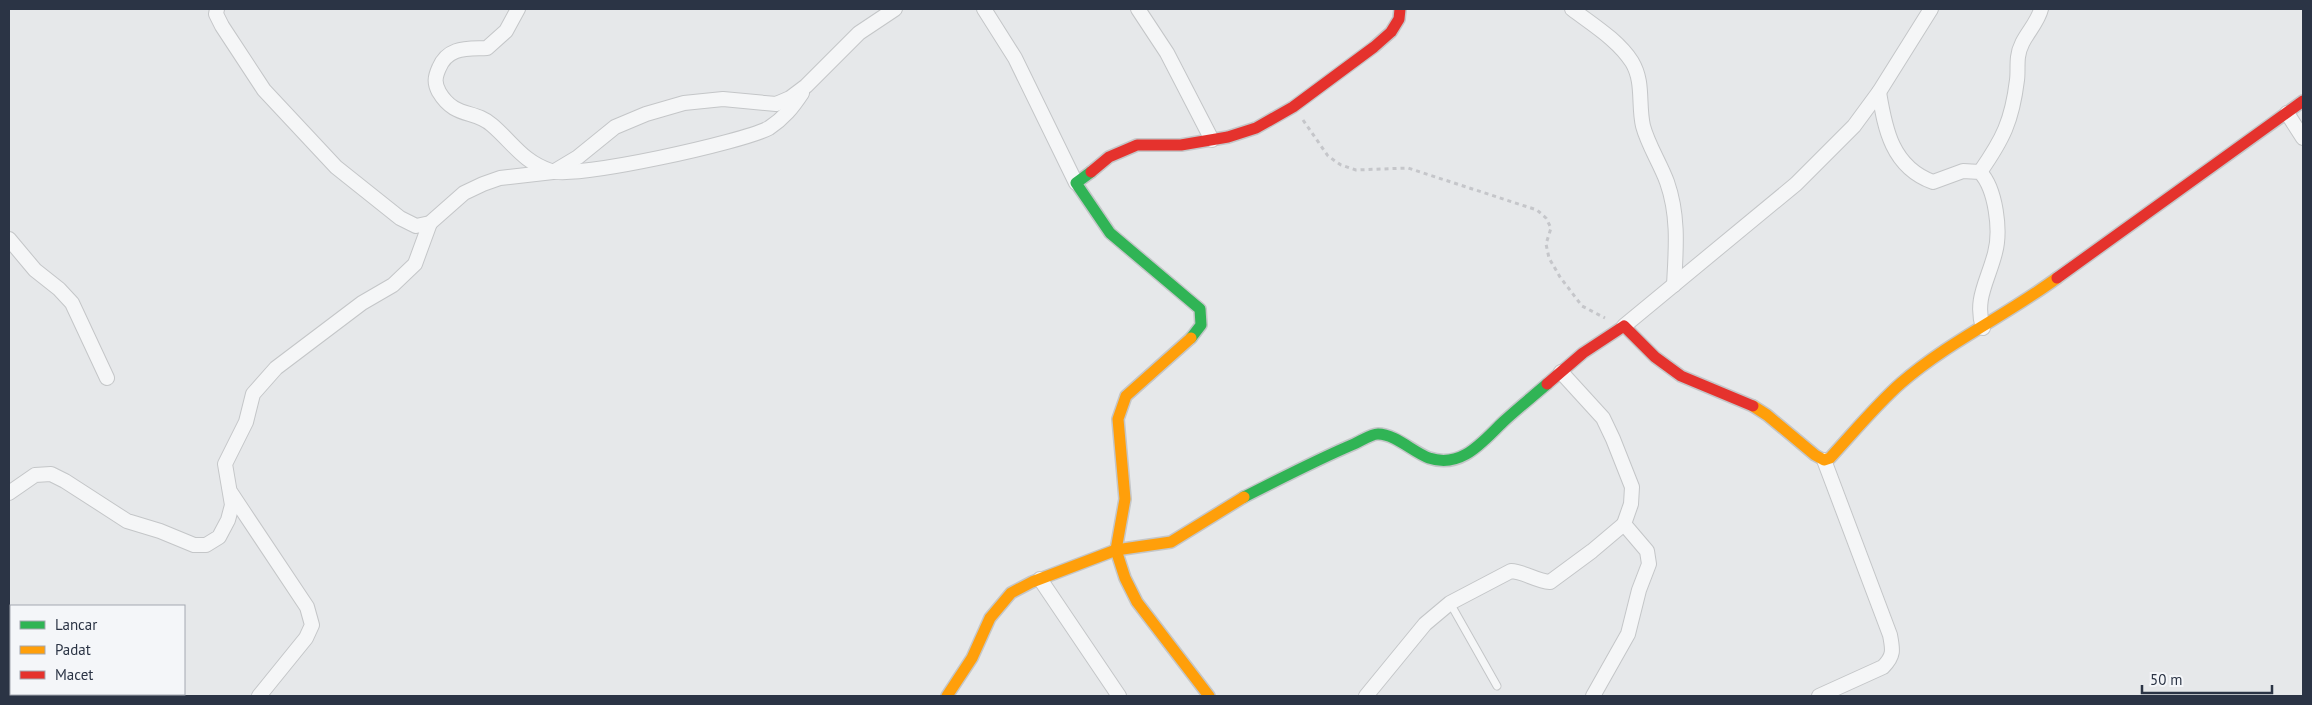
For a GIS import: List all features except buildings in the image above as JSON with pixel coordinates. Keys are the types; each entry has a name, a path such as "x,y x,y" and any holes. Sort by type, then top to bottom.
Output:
{"street":[{"path":"217,9 216,14 222,26 264,90 336,167 407,223 416,226 430,224"},
{"path":"518,9 506,31 487,48 468,47 450,53 441,62 435,78 437,88 445,102 458,111 491,124 526,160 553,172"},
{"path":"553,172 578,158 615,127 646,114 684,103 724,100 776,104 790,98 806,86 859,33 895,9"},
{"path":"984,9 1015,58 1076,183 1110,233 1163,280 1200,309 1201,325 1194,335 1126,396 1118,419 1125,499 1116,550 1124,578 1137,602 1209,696"},
{"path":"1138,9 1167,53 1212,140"},
{"path":"1076,183 1108,157 1137,145 1181,145 1212,140 1256,128 1293,106 1392,32 1399,19 1400,9"},
{"path":"1572,9 1622,48 1633,64 1640,82 1640,108 1643,128 1667,182 1674,208 1676,233 1674,285"},
{"path":"947,696 972,658 990,618 1002,602 1011,593 1040,579 1116,550 1170,542 1242,498 1333,453 1377,434 1391,436 1418,453 1430,458 1444,460 1466,455 1479,447 1503,422 1538,394 1583,353 1624,326 1796,184 1854,126 1879,92 1931,9"},
{"path":"1980,172 2000,143 2010,120 2018,78 2018,57 2025,35 2041,9"},
{"path":"9,493 35,475 52,474 127,521 160,531 194,545 206,545 219,537 228,520 232,505 225,464 246,422 253,394 276,368 362,303 394,285 415,264 430,224 464,193 500,178 612,168 683,152 767,128 788,114 806,86"},
{"path":"1879,92 1884,125 1894,150 1908,166 1933,182 1963,171 1980,172 1986,178 1993,194 1997,233 1996,252 1979,305 1979,315 1983,328"},
{"path":"1824,460 1833,455 1901,383 1952,346 2023,303 2303,101"},
{"path":"2286,113 2303,138"},
{"path":"9,239 35,270 59,289 72,303 107,378"},
{"path":"1624,326 1651,354 1666,366 1691,381 1757,409 1811,453 1824,460 1890,635 1893,649 1890,660 1883,667 1819,696"},
{"path":"1366,696 1425,624 1450,603 1511,571 1521,572 1542,581 1550,582 1592,551 1624,524 1631,504 1632,487 1613,439 1603,418 1561,372"},
{"path":"228,488 307,607 312,624 306,638 259,696"},
{"path":"1594,696 1628,634 1639,590 1649,564 1647,551 1624,524"},
{"path":"1040,579 1120,696"}],"lane":[{"path":"1450,603 1497,686"}],"path":[{"path":"1293,106 1328,156 1341,165 1356,170 1408,168 1537,210 1546,218 1551,228 1546,244 1549,258 1560,277 1582,306 1596,315 1624,326"}],"traffic: fast":[{"path":"1091,172 1076,183 1110,233 1200,309 1201,325 1191,338"},
{"path":"1244,497 1375,434 1391,437 1429,458 1452,460 1479,445 1547,384"}],"traffic: slow":[{"path":"1753,406 1767,415 1815,455 1824,460 1830,458 1883,400 1919,368 2057,278"},
{"path":"1191,338 1126,396 1118,419 1125,499 1116,550 1125,578 1137,602 1209,696"},
{"path":"947,696 972,658 990,618 1011,593 1032,582 1116,550 1171,542 1244,497"}],"traffic: jam":[{"path":"1091,172 1109,157 1137,145 1181,145 1228,137 1256,128 1293,107 1374,47 1391,32 1399,19 1400,9"},
{"path":"2057,278 2303,101"},
{"path":"1547,384 1583,353 1624,326 1655,357 1681,376 1753,406"}]}
